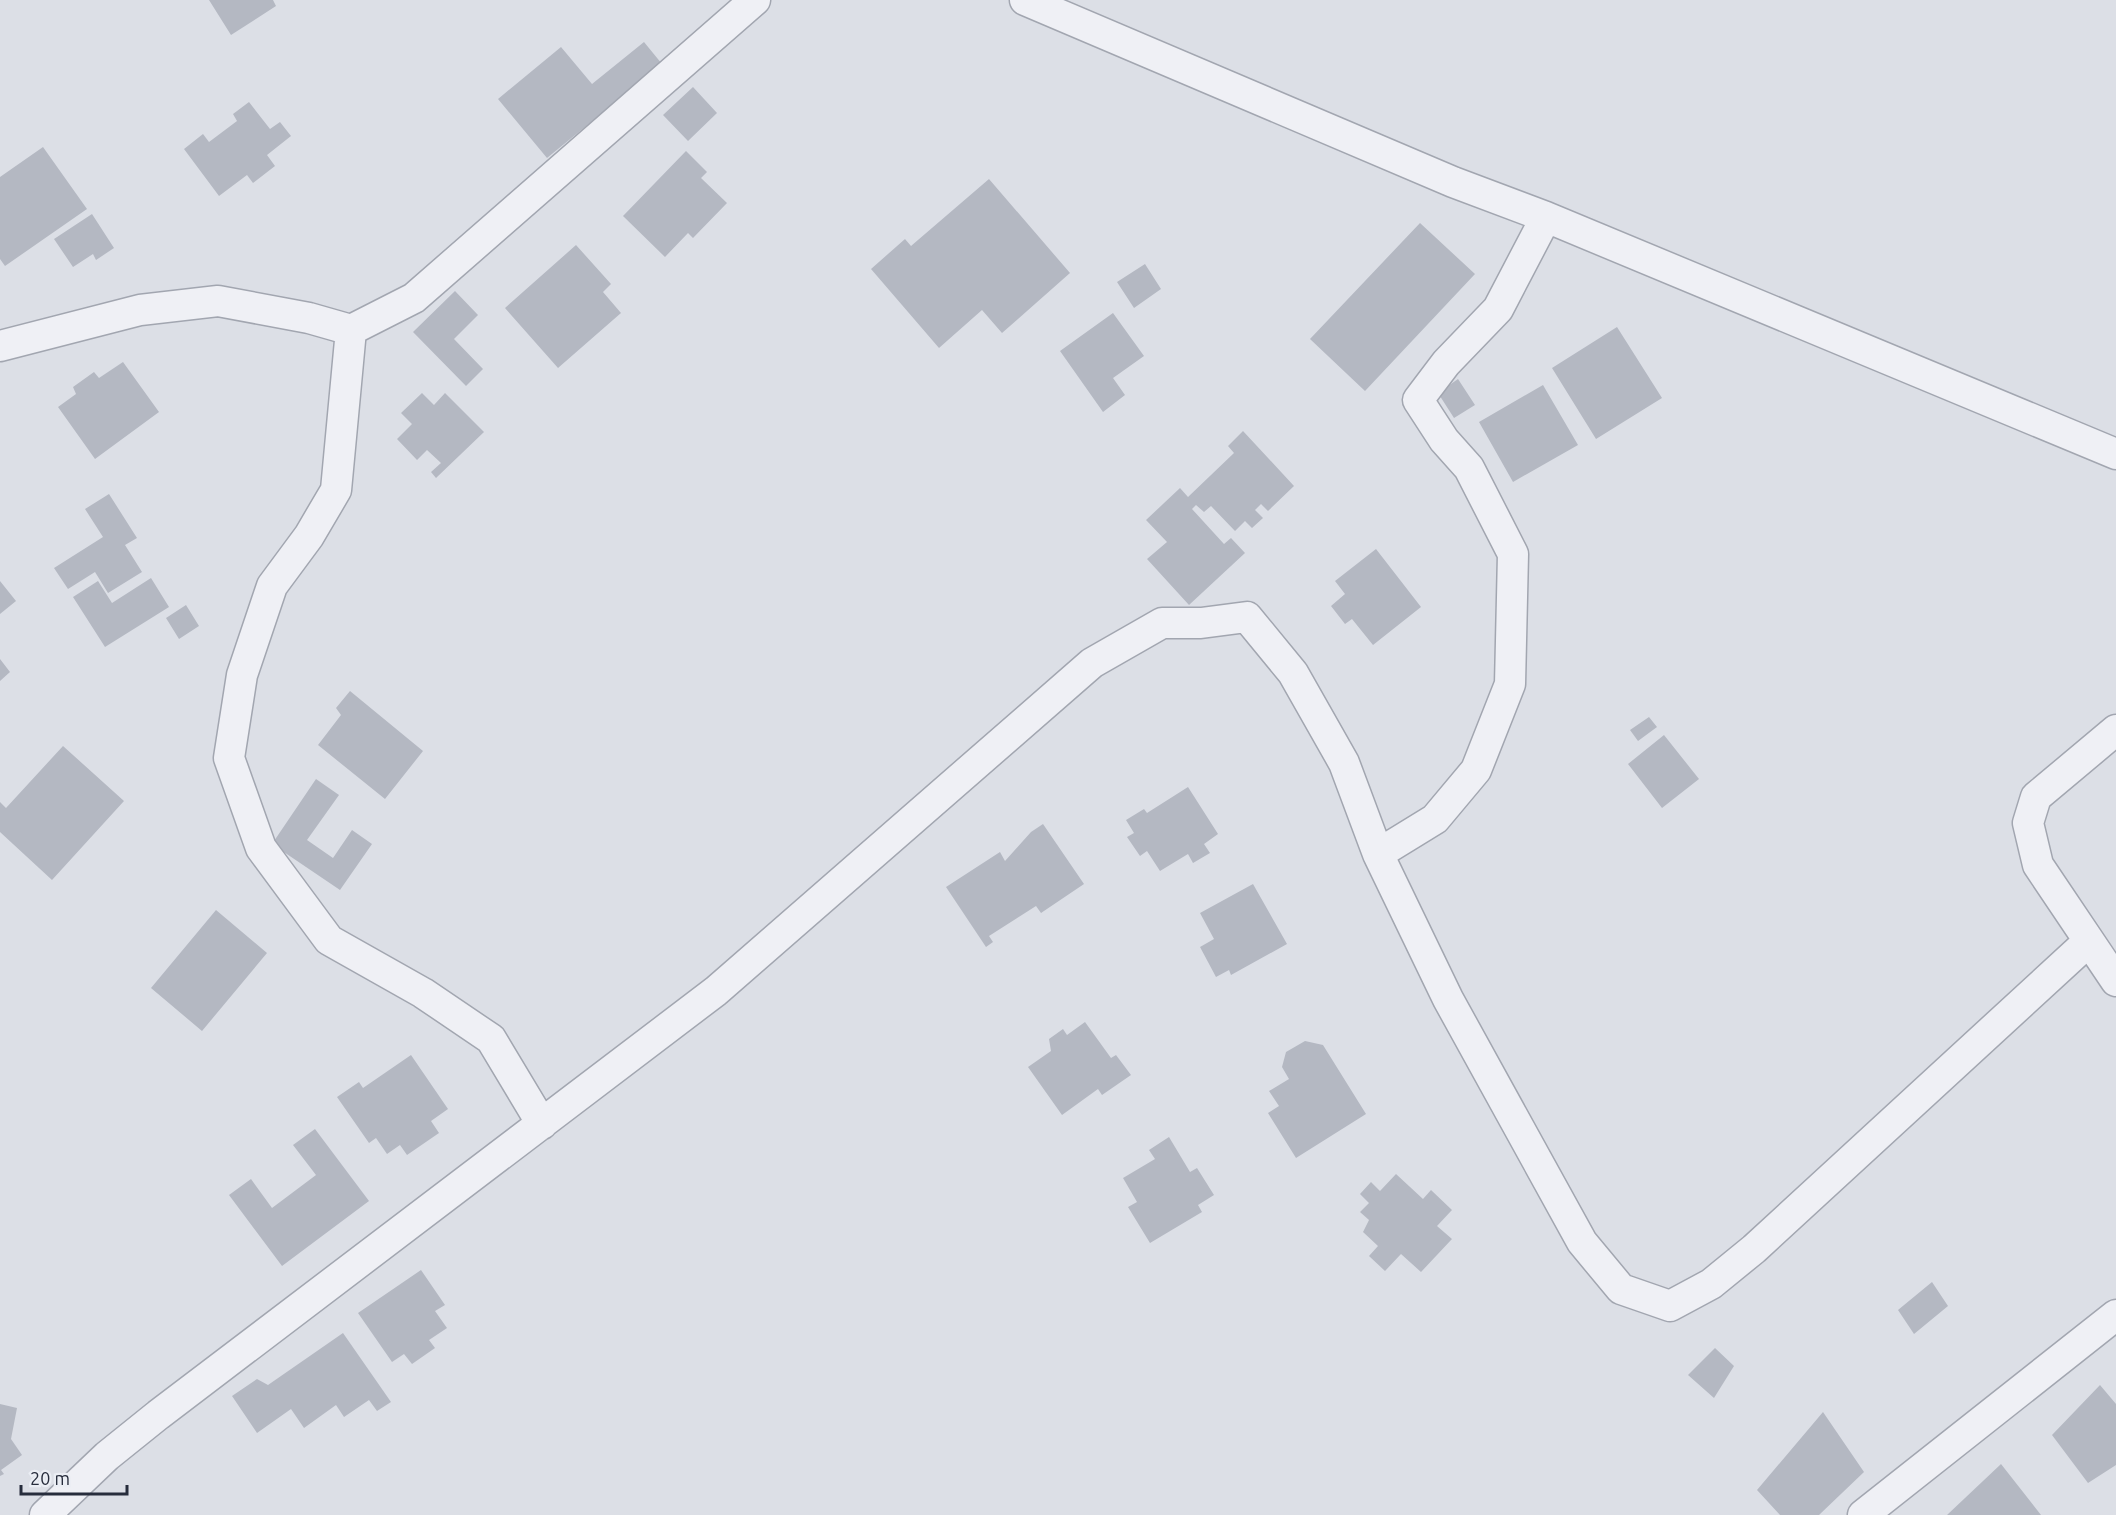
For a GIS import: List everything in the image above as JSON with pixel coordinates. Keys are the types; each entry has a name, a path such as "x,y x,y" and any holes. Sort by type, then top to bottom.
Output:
{"street":[{"path":"0,346 140,310 218,301 309,318 351,330 414,298 755,0"},
{"path":"1025,0 1453,182 1546,218 2116,454"},
{"path":"1378,854 1435,819 1476,770 1510,684 1513,554 1469,468 1444,440 1418,400 1446,363 1498,309 1546,218"},
{"path":"351,330 336,490 309,536 272,586 242,675 229,758 261,848 329,940 423,993 491,1039 542,1125"},
{"path":"45,1515 107,1456 158,1415 716,991 1092,663 1162,623 1201,623 1247,618 1293,673 1344,763 1378,854 1448,999 1582,1242 1621,1289 1670,1306 1711,1284 1754,1249 2089,940"},
{"path":"2116,730 2036,797 2028,823 2038,865 2116,981"},
{"path":"1863,1515 2116,1315"}],"building":[{"path":"209,0 273,0 276,6 231,35"},
{"path":"644,42 662,64 547,158 498,99 561,47 592,84"},
{"path":"693,87 717,113 688,141 663,115"},
{"path":"249,102 270,129 280,122 291,136 267,155 275,166 253,183 247,175 219,196 184,149 203,134 209,142 237,121 233,114"},
{"path":"43,147 87,209 5,266 0,259 0,177"},
{"path":"686,151 707,172 701,178 727,203 693,238 688,233 665,257 623,216"},
{"path":"989,179 1070,273 1002,333 982,310 939,348 871,269 905,239 911,246"},
{"path":"92,214 114,248 96,260 93,254 73,267 54,239"},
{"path":"1420,223 1475,274 1365,391 1310,339"},
{"path":"576,245 611,284 603,292 621,313 558,368 505,308"},
{"path":"1145,264 1161,289 1134,308 1117,282"},
{"path":"455,291 478,315 454,339 483,369 466,386 413,332"},
{"path":"1113,313 1144,356 1113,378 1125,395 1103,412 1060,351"},
{"path":"1617,327 1662,398 1596,439 1552,368"},
{"path":"123,362 159,412 95,459 58,407 76,394 73,387 94,372 99,378"},
{"path":"1458,379 1475,405 1454,418 1438,393"},
{"path":"1543,385 1578,445 1513,482 1479,422"},
{"path":"422,393 434,405 445,393 484,432 436,478 431,472 441,463 427,450 417,460 397,439 412,424 401,413"},
{"path":"1243,431 1294,486 1268,511 1261,504 1255,510 1263,518 1252,528 1245,521 1235,531 1211,506 1204,512 1196,505 1192,509 1224,544 1231,538 1245,553 1189,605 1147,559 1167,542 1146,520 1180,488 1188,497 1234,453 1228,446"},
{"path":"109,494 137,538 125,545 142,572 108,593 95,572 68,589 54,568 103,537 85,509"},
{"path":"1376,549 1421,607 1373,645 1352,619 1345,624 1331,606 1345,594 1335,581"},
{"path":"151,578 169,607 105,647 73,597 98,581 112,603"},
{"path":"0,581 16,601 0,614"},
{"path":"186,605 199,626 179,639 166,618"},
{"path":"0,659 10,672 0,681"},
{"path":"350,691 423,751 385,799 318,745 341,715 336,708"},
{"path":"1649,717 1657,727 1638,741 1630,730"},
{"path":"1664,735 1699,779 1662,808 1628,764"},
{"path":"63,746 124,801 52,880 0,832 0,802 6,808"},
{"path":"316,779 339,795 307,840 333,858 352,830 372,844 340,890 272,844"},
{"path":"1188,787 1218,834 1204,844 1210,853 1193,863 1188,854 1160,871 1147,851 1140,856 1127,837 1134,833 1126,820 1144,809 1147,813"},
{"path":"1043,824 1084,884 1041,913 1036,906 989,936 993,942 986,947 946,887 1000,852 1005,861 1031,832"},
{"path":"1253,884 1287,944 1231,975 1229,970 1216,977 1200,947 1214,939 1200,913"},
{"path":"216,910 267,953 202,1031 151,988"},
{"path":"1085,1022 1111,1058 1116,1055 1131,1075 1102,1095 1098,1089 1062,1115 1028,1067 1051,1051 1049,1039 1063,1029 1067,1035"},
{"path":"1305,1041 1323,1045 1366,1114 1296,1158 1268,1113 1279,1106 1269,1091 1289,1079 1282,1067 1286,1052"},
{"path":"411,1055 448,1109 431,1121 439,1133 407,1155 400,1145 387,1154 376,1138 369,1143 337,1097 359,1082 363,1088"},
{"path":"315,1129 369,1201 282,1266 229,1195 251,1179 272,1208 316,1175 293,1145"},
{"path":"1169,1137 1190,1172 1197,1168 1214,1195 1198,1205 1202,1212 1150,1243 1128,1207 1137,1202 1123,1178 1155,1159 1149,1150"},
{"path":"1396,1174 1423,1199 1431,1190 1452,1210 1437,1226 1452,1239 1421,1272 1401,1254 1385,1271 1369,1256 1378,1246 1363,1232 1369,1220 1360,1212 1369,1203 1360,1194 1371,1182 1380,1191"},
{"path":"421,1270 445,1305 435,1311 447,1328 429,1340 435,1348 412,1364 404,1354 392,1362 358,1313"},
{"path":"1932,1282 1948,1306 1914,1334 1898,1310"},
{"path":"343,1333 391,1402 377,1411 369,1400 344,1417 336,1405 304,1428 291,1409 257,1433 232,1396 257,1379 268,1385"},
{"path":"1715,1348 1734,1366 1714,1398 1688,1375"},
{"path":"2100,1385 2116,1404 2116,1465 2088,1483 2052,1435"},
{"path":"0,1404 17,1408 11,1439 22,1455 1,1470 4,1474 0,1476"},
{"path":"1823,1412 1864,1472 1819,1515 1780,1515 1757,1490"},
{"path":"2001,1464 2041,1515 1947,1515"}]}
